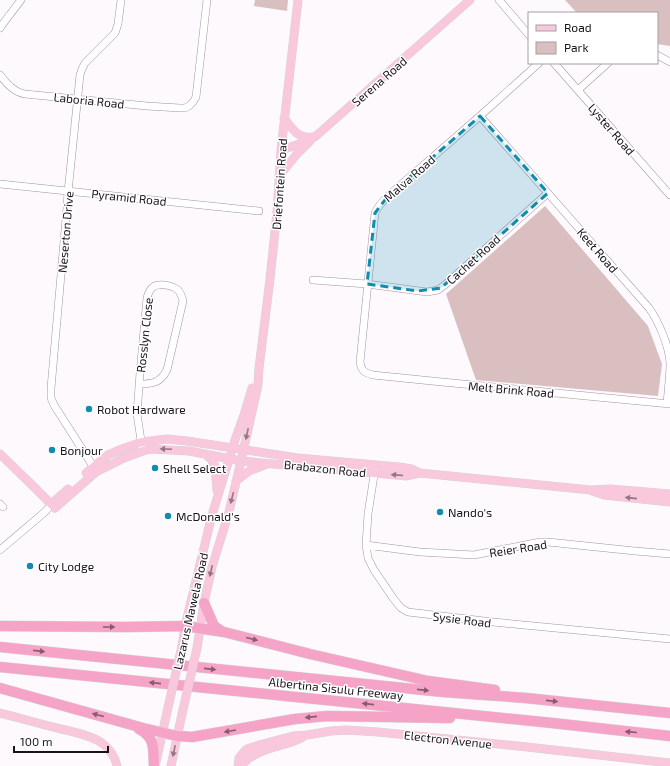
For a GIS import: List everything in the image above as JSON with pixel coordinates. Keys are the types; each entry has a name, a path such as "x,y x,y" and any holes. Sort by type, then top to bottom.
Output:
{"highway":[{"path":"204,603 214,626 224,632"},
{"path":"0,626 185,626 200,628 224,632 394,674 428,681 510,692 526,698"},
{"name":"Albertina Sisulu Freeway","path":"0,647 443,692 526,698 670,713"},
{"name":"Albertina Sisulu Freeway","path":"0,667 670,736"},
{"path":"0,688 123,721 143,728 177,736 192,737 295,719 327,716 447,719 490,717"},
{"path":"123,721 145,732 151,739 155,766"}],"main road":[{"name":"Driefontein Road","path":"241,461 258,385 277,212 284,118 298,0"},
{"name":"Serena Road","path":"281,150 313,138 470,0"},
{"path":"284,118 297,134 304,137 313,138"},
{"path":"279,176 297,154 313,138"},
{"name":"Driefontein Road","path":"230,458 259,368"},
{"name":"Brabazon Road","path":"95,469 108,455 142,442 167,439 375,469 406,476 420,473 591,490 611,489 670,494"},
{"name":"Brabazon Road","path":"95,469 151,449 189,451 241,461 375,469"},
{"path":"0,454 50,508 95,469"},
{"path":"205,454 211,459 215,466 217,496"},
{"name":"Lazarus Mawela Road","path":"155,766 203,549 217,496 230,458"},
{"name":"Lazarus Mawela Road","path":"171,766 212,567 229,512 241,461"},
{"path":"236,481 249,471 269,463"},
{"name":"Brabazon Road","path":"591,490 604,495 670,502"},
{"path":"0,713 94,739 110,750 115,758 117,766"},
{"name":"Electron Avenue","path":"238,766 239,758 247,750 259,745 294,736 338,731 378,732 561,750 670,763"},
{"path":"241,766 253,755 296,741 307,735"}],"street":[{"path":"0,28 21,0"},
{"name":"Neserton Drive","path":"95,469 55,407 51,398 52,372 78,84 82,69 86,63 115,33 118,24 121,0"},
{"name":"Laboria Road","path":"0,75 13,89 20,93 147,106 185,108 193,102 196,97 207,0"},
{"path":"499,0 528,34"},
{"path":"658,55 670,62"},
{"name":"Malva Road","path":"360,362 375,213 377,208 388,196 538,64"},
{"name":"Lyster Road","path":"555,64 670,195"},
{"path":"578,90 607,64"},
{"name":"Keet Road","path":"480,116 654,315 663,335 669,359 669,404"},
{"name":"Pyramid Road","path":"0,184 259,211"},
{"name":"Cachet Road","path":"313,280 368,284 427,292 438,290 548,193"},
{"name":"Rosslyn Close","path":"139,384 149,384 159,380 163,377 167,370 183,302 179,292 172,287 161,285 155,286 147,298 139,384 137,414 143,451"},
{"name":"Melt Brink Road","path":"360,362 361,368 364,372 373,374 449,383 669,404"},
{"name":"Sysie Road","path":"375,469 368,514 366,545 368,558 374,570 396,602 404,610 408,612 493,622 670,639"},
{"path":"0,550 50,508"},
{"name":"Reier Road","path":"366,545 420,552 474,555 544,542 670,554"}],"highlighted area":[{"path":"480,116 548,193 441,288 418,291 367,284 375,213 388,196"}],"green space":[{"path":"255,0 288,0 287,11 254,6"},
{"path":"565,0 670,0 670,46 658,44 658,12 576,12"},
{"path":"545,206 648,326 662,364 658,396 476,380 446,294"}],"place":[{"name":"Robot Hardware","path":"89,409"},
{"name":"Bonjour","path":"52,450"},
{"name":"Shell Select","path":"155,468"},
{"name":"Nando's","path":"440,512"},
{"name":"McDonald's","path":"168,516"},
{"name":"City Lodge","path":"30,566"}]}
